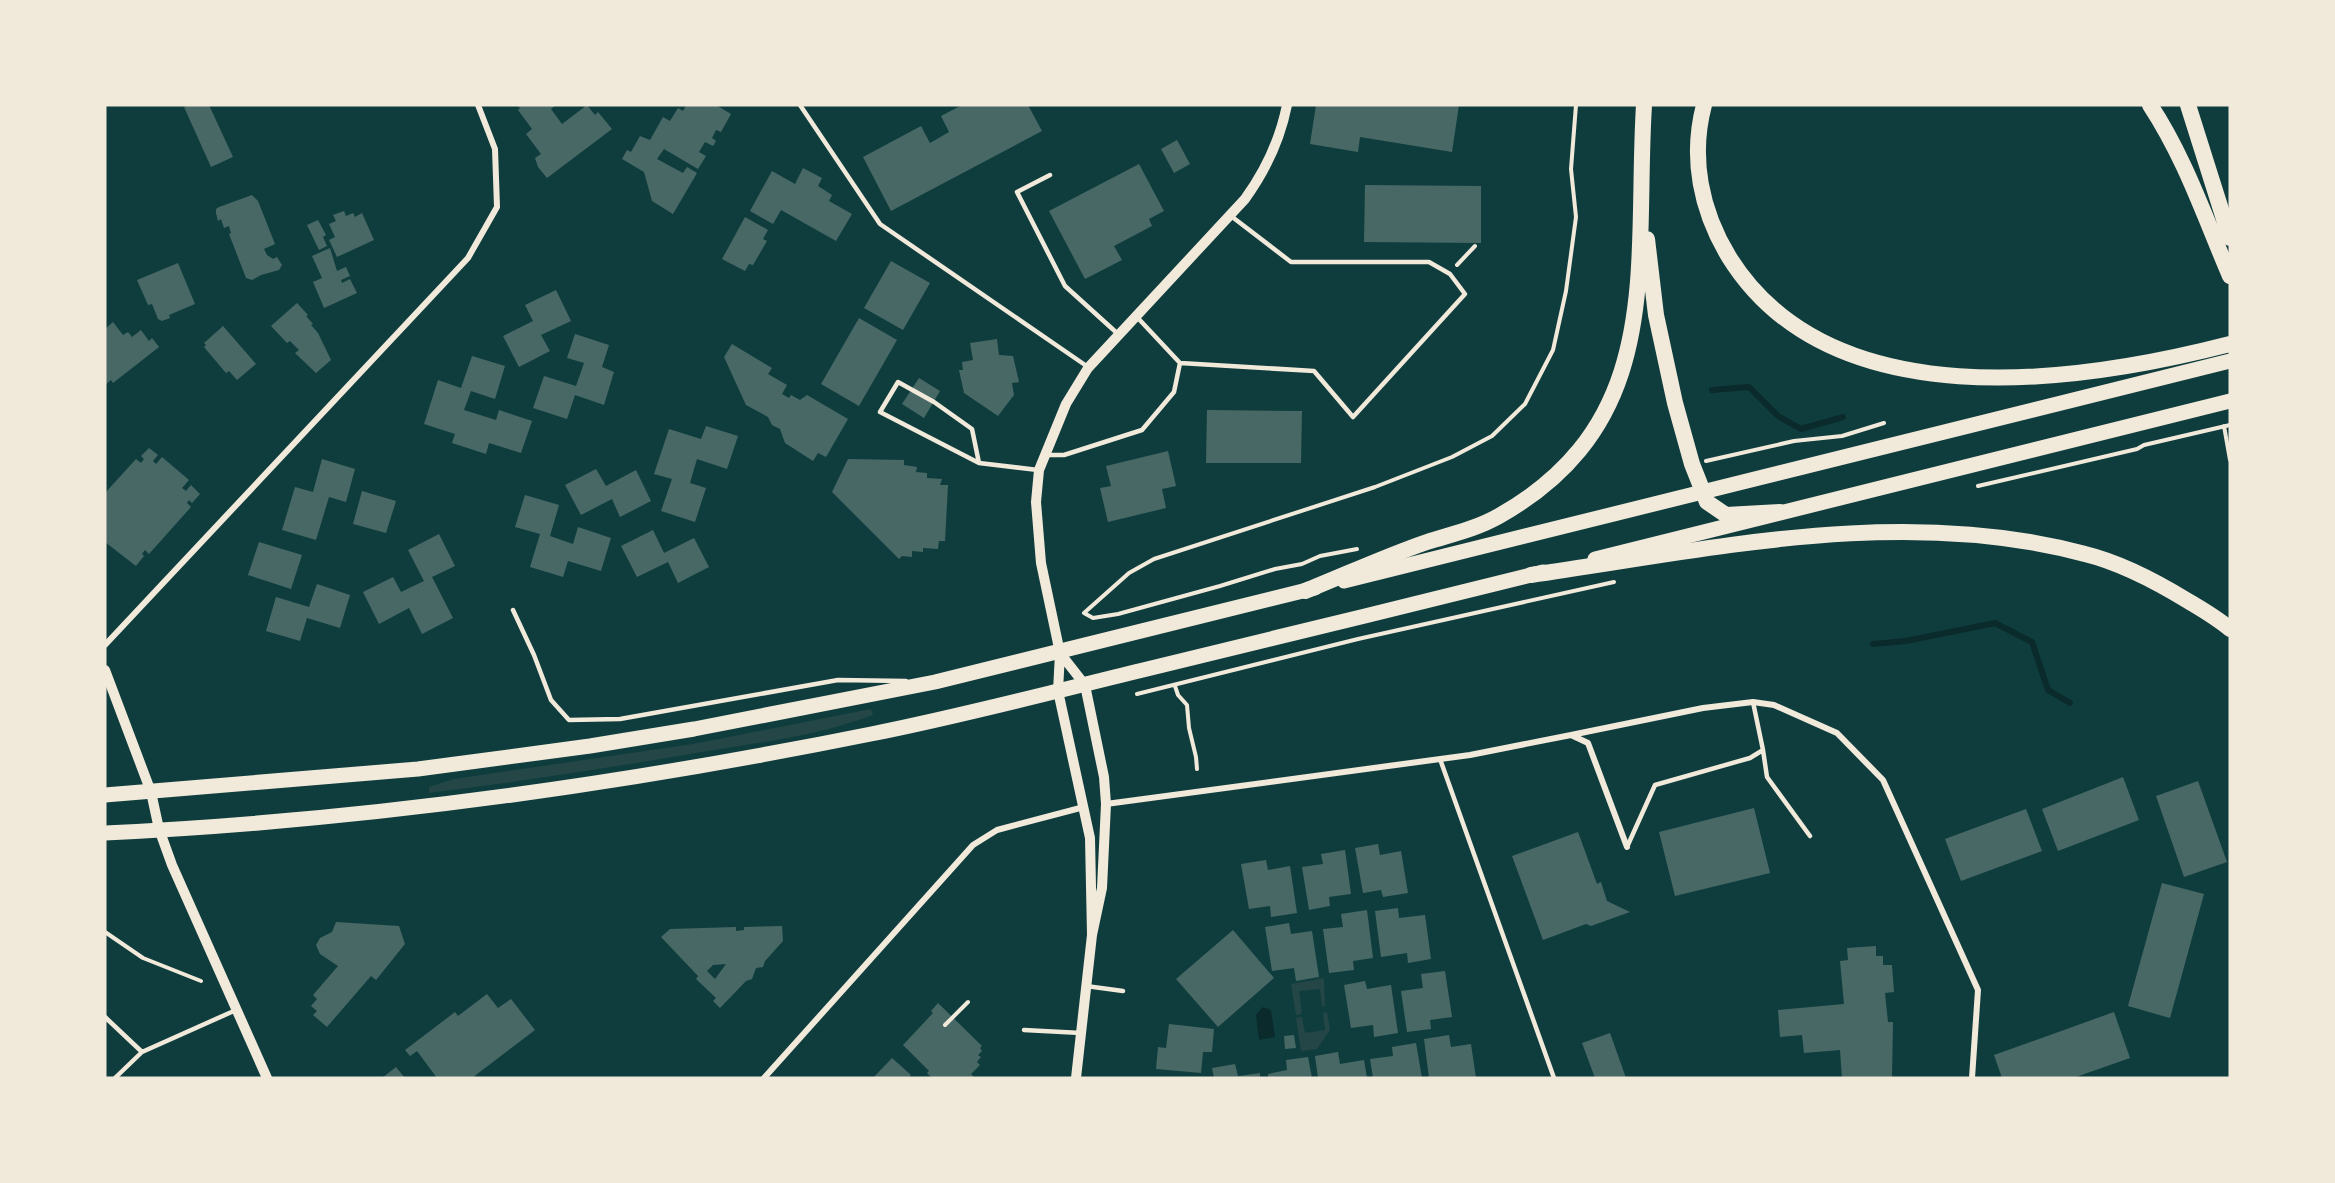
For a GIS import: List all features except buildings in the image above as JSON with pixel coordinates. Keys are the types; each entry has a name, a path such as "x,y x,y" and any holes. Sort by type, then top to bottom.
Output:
{"highway":[{"path":"1305,591 1499,516 1527,498 1557,472 1578,451 1597,425 1612,398 1630,344 1636,313 1642,212 1641,148 1644,105"},
{"path":"1704,105 1700,121 1697,164 1701,192 1710,221 1720,242 1737,269 1770,309 1824,343 1857,356 1911,371 1962,377 2030,377 2093,372 2137,365 2230,344"},
{"path":"2150,105 2167,131 2187,171 2230,276"},
{"path":"2188,105 2230,238"},
{"path":"1642,212 1663,347 1675,403 1701,491 1707,502 1726,514 1780,512"},
{"path":"1531,575 1806,535 1920,532 2015,538 2087,554 2156,582 2230,629"}],"main road":[{"path":"105,795 418,769 590,746 694,729 935,682 2230,361"},
{"path":"105,832 296,820 422,806 596,783 874,734 1084,685 2230,401"}],"street":[{"path":"105,645 468,258 497,207 495,149 478,105"},
{"path":"1092,935 1090,838 1058,691 1060,652 1041,563 1036,502 1040,470 1066,404 1088,368 1245,199 1262,176 1275,149 1287,105"},
{"path":"1060,652 1084,685 1104,777 1106,804 1102,888 1092,935 1076,1078"},
{"path":"105,670 151,792 159,829 172,865 267,1078"},
{"path":"1106,804 1470,755 1703,708 1754,702 1774,705 1837,733 1883,780 1978,990 1972,1078"},
{"path":"1571,735 1588,743 1628,847"},
{"path":"764,1078 973,845 988,835 1007,827 1084,807"}],"lane":[{"path":"800,105 880,224 1088,368"},
{"path":"1050,175 1017,192 1065,286 1118,334"},
{"path":"1136,315 1180,363 1314,371 1353,417 1465,294 1450,274 1429,262 1291,262 1229,215"},
{"path":"1045,455 1064,455 1142,430 1174,392 1180,363"},
{"path":"979,463 972,429 934,402 898,382 880,412 979,463 1040,470"},
{"path":"513,610 534,655 551,700 569,720 620,719 838,680 935,682"},
{"path":"1754,702 1767,777 1810,836"},
{"path":"1628,847 1655,785 1750,758 1763,750"},
{"path":"1440,759 1554,1078"},
{"path":"1086,986 1123,991"},
{"path":"115,1078 142,1052 236,1010"},
{"path":"105,1017 142,1052"},
{"path":"1024,1030 1081,1033"}],"path":[{"path":"1367,547 1320,556 1302,564 1275,569 1118,614 1093,618 1084,613 1129,573 1154,559 1375,487 1452,457 1492,436 1525,404 1553,350 1566,291 1576,217 1571,169 1576,105"},
{"path":"1454,268 1475,246"},
{"path":"1703,462 1794,441 1842,436 1884,423"},
{"path":"1978,486 2230,424"},
{"path":"2224,426 2230,460"},
{"path":"1137,694 1358,639 1622,580"},
{"path":"1175,686 1178,695 1186,705 1189,728 1197,757 1197,769"},
{"path":"105,933 142,958 201,981"},
{"path":"945,1025 968,1002"}],"shaded area":[{"path":"871,709 873,715 833,728 792,737 604,768 429,793 429,787 454,779 693,744"},
{"path":"1324,978 1325,1006 1322,1006 1320,989 1299,991 1302,1014 1296,1015 1291,984"},
{"path":"1263,1007 1271,1010 1275,1037 1259,1040 1256,1015"},
{"path":"1327,1012 1330,1030 1317,1049 1301,1051 1296,1018 1302,1017 1305,1033 1325,1030 1323,1013"}],"waterway":[{"path":"1712,390 1749,387 1778,416 1801,429 1843,417"},
{"path":"1873,644 1906,641 1995,623 2032,642 2048,690 2070,703"}]}
